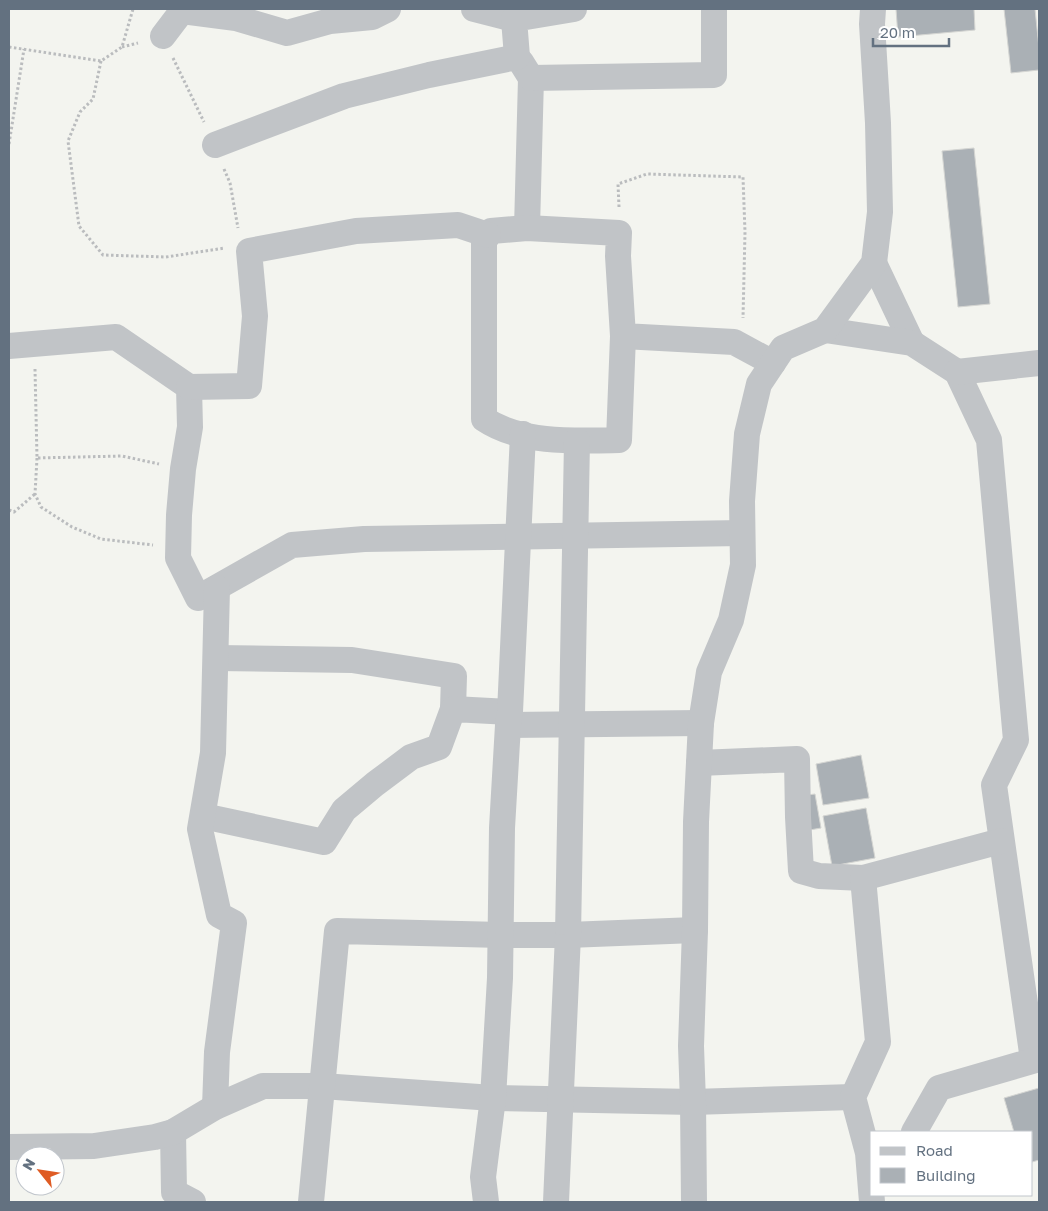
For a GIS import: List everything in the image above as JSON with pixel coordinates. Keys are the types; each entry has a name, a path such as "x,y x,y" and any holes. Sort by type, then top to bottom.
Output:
{"street":[{"path":"163,36 182,11 236,18 287,33 331,15 372,17 388,9"},
{"path":"474,9 514,19 574,9"},
{"path":"215,145 344,96 429,75 524,67 714,75 714,9"},
{"path":"694,1202 691,1046 696,822 701,723 709,672 731,620 743,565 742,501 747,434 759,384 783,348 825,330 874,263 880,212 872,24 873,9"},
{"path":"514,19 524,67 527,228"},
{"path":"21,345 116,337 189,387 249,386 255,316 249,251 365,231 458,226 488,235"},
{"path":"527,228 619,233 618,256 623,336 619,440 577,441 535,438 496,427 484,419 484,241 488,235 491,231 527,228"},
{"path":"874,263 912,343"},
{"path":"825,330 912,343 957,372 989,440 1016,740 994,785 1001,842 1036,1060 939,1088 915,1131"},
{"path":"623,336 734,342 773,363"},
{"path":"957,372 1039,363"},
{"path":"189,387 190,427 183,470 178,558 198,598 292,545 364,539 742,533"},
{"path":"486,1202 483,1178 493,1098 502,935 502,828 523,434"},
{"path":"556,1202 568,935 577,441"},
{"path":"215,1106 217,1052 234,922 220,915 200,829 212,753 217,588"},
{"path":"202,816 324,842 344,810 375,784 411,757 439,747 453,709 454,676 352,660 216,658"},
{"path":"453,709 509,718 571,724 701,723"},
{"path":"699,763 797,759 798,816 802,871 819,876 862,878 1001,842"},
{"path":"862,878 878,1042 853,1097 868,1153 870,1174"},
{"path":"311,1202 336,930 568,935 695,930"},
{"path":"9,1148 94,1146 155,1137 173,1132 215,1106 263,1086 322,1086 493,1098 693,1102 853,1097"},
{"path":"173,1132 180,1199"}],"path":[{"path":"9,47 101,61 122,47 133,9"},
{"path":"9,144 24,49"},
{"path":"101,61 93,99 80,112 68,141 79,226 103,256 166,257 232,247"},
{"path":"619,233 618,184 647,174 743,177 745,232 742,347"},
{"path":"21,345 37,458 35,494 41,507 72,527 101,540 178,548"},
{"path":"37,458 122,456 183,470"},
{"path":"9,510 14,512 35,494"}],"building":[{"path":"896,9 974,9 975,30 898,37"},
{"path":"1004,9 1035,9 1039,70 1011,73"},
{"path":"974,148 990,304 958,307 942,151"},
{"path":"861,755 869,798 823,805 816,764"},
{"path":"815,794 821,828 804,831 799,796"},
{"path":"866,808 875,858 832,866 823,816"},
{"path":"1039,1088 1039,1160 1033,1162 1033,1131 1014,1131 1004,1098"}]}
